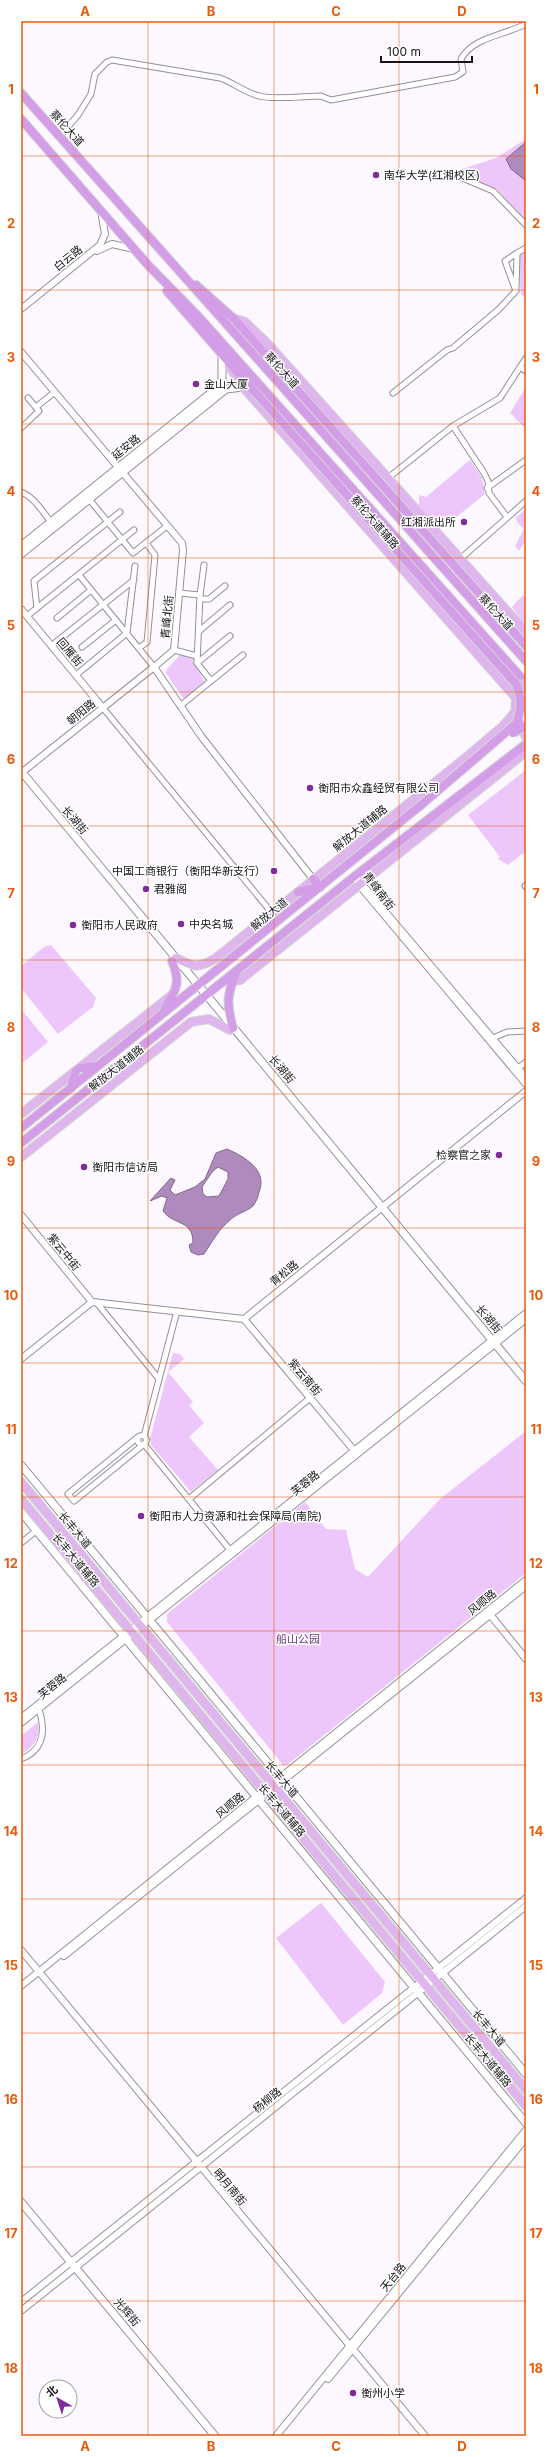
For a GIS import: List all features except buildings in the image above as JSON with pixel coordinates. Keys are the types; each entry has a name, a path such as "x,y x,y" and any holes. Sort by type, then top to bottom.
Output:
{"highway":[{"name":"蔡伦大道","path":"21,93 526,661"},
{"path":"21,119 134,249 198,316 526,682"},
{"path":"148,264 176,303 222,356 519,691 522,707 516,724"},
{"path":"177,269 233,318 526,646"},
{"name":"解放大道","path":"21,1128 421,806 516,724 526,712"},
{"path":"473,762 522,726 526,726"},
{"path":"21,1143 204,996 227,982 239,969 430,816 526,744"},
{"path":"298,892 320,887 314,879"},
{"path":"162,1015 172,995 178,977 174,959"},
{"path":"227,982 227,1009 231,1029"},
{"path":"71,1088 78,1069 98,1066"}],"main road":[{"path":"233,318 245,322 268,344 526,632"},
{"name":"蔡伦大道辅路","path":"222,356 243,388 519,691"},
{"name":"延安路","path":"21,554 89,499 120,470 222,384 222,356"},
{"name":"延安路","path":"21,546 226,389 243,388"},
{"path":"227,982 240,980 360,883 526,744 518,726 515,712 519,691 526,682"},
{"name":"解放大道辅路","path":"174,959 192,966 204,966 216,958 464,759 503,726 515,712"},
{"name":"长湖街","path":"21,774 492,1343 526,1387"},
{"name":"解放大道辅路","path":"21,1114 172,995"},
{"name":"解放大道辅路","path":"21,1157 191,1022 209,1019 231,1029"},
{"path":"106,1075 121,1078"},
{"name":"长湖街","path":"492,1343 526,1381"},
{"name":"长丰大道辅路","path":"21,1465 526,2074"},
{"name":"长丰大道","path":"21,1482 526,2090"},
{"name":"长丰大道","path":"21,1499 40,1528 128,1635 265,1792 526,2106"},
{"name":"长丰大道辅路","path":"21,1512 40,1528"},
{"name":"长丰大道辅路","path":"128,1635 258,1798 526,2122"},
{"name":"光辉街","path":"21,2202 211,2436"},
{"name":"光辉街","path":"21,2207 215,2436"}],"street":[{"path":"60,136 78,115 91,94 95,74 107,62 112,60 220,78 231,82 238,89 261,97 321,96 331,100 456,77 463,72 461,59 474,44 510,32 526,24"},
{"path":"460,177 493,190 526,225"},
{"name":"白云路","path":"21,309 100,245 105,234 101,211"},
{"name":"白云路","path":"21,312 102,248 112,244 134,249"},
{"path":"516,291 505,261 526,248"},
{"path":"394,393 447,350 453,348 498,310 516,291 517,253"},
{"name":"青峰北街","path":"21,352 182,543 180,593 174,650 154,666"},
{"path":"388,478 453,426 500,398 526,358"},
{"path":"520,367 526,371"},
{"path":"36,407 55,392"},
{"path":"21,428 38,414 39,411 28,398"},
{"path":"453,426 484,473 488,481 487,488 507,517"},
{"path":"487,488 526,460"},
{"path":"21,492 27,494 51,522"},
{"path":"89,499 133,553 167,526"},
{"path":"460,559 526,501"},
{"path":"37,608 34,581 120,512"},
{"path":"27,616 134,530"},
{"path":"139,648 147,642 155,555 146,543"},
{"path":"204,564 197,663 211,681"},
{"path":"76,675 127,633 135,566"},
{"path":"79,575 154,666 180,706 234,779 314,879"},
{"path":"51,646 134,580"},
{"path":"180,593 209,599 225,586"},
{"path":"57,618 91,590"},
{"path":"199,631 230,605"},
{"name":"回雁街","path":"21,610 103,708"},
{"path":"82,647 116,620"},
{"path":"197,663 230,636"},
{"path":"174,650 197,656"},
{"path":"180,706 243,655"},
{"name":"朝阳路","path":"21,774 154,666"},
{"path":"103,708 272,913"},
{"name":"青峰南街","path":"355,876 526,1084"},
{"name":"青峰南街","path":"360,883 526,1078"},
{"path":"493,1038 507,1032 526,1031"},
{"path":"518,1068 526,1062"},
{"name":"青松路","path":"244,1318 526,1091"},
{"name":"紫云中街","path":"21,1215 94,1302"},
{"path":"21,1359 94,1302 244,1318"},
{"path":"94,1302 159,1379"},
{"path":"177,1311 159,1379 138,1443 144,1444 232,1549"},
{"name":"芙蓉路","path":"21,1724 140,1625 492,1343 526,1313"},
{"name":"紫云南街","path":"244,1318 352,1448"},
{"name":"芙蓉路","path":"148,1619 232,1549 492,1343 526,1319"},
{"path":"189,1499 310,1398"},
{"path":"141,1437 68,1494 74,1501 144,1444"},
{"path":"21,1543 40,1528"},
{"name":"风顺路","path":"490,1613 526,1580"},
{"name":"风顺路","path":"21,1986 40,1973 265,1792 526,1586"},
{"path":"490,1613 526,1655"},
{"path":"490,1613 526,1659"},
{"name":"芙蓉路","path":"21,1718 128,1635"},
{"path":"21,1759 35,1751 41,1742 44,1723 39,1709"},
{"name":"杨柳路","path":"21,2311 72,2266 424,1984 526,1898"},
{"name":"杨柳路","path":"440,1970 526,1906"},
{"name":"明月南街","path":"21,1950 425,2436"},
{"name":"风顺路","path":"21,1991 40,1973"},
{"name":"天台路","path":"282,2436 526,2130"},
{"name":"天台路","path":"276,2436 526,2138"},
{"name":"杨柳路","path":"21,2302 72,2266"}],"green space":[{"path":"526,139 526,222 497,189 453,172 496,158"},
{"path":"526,250 526,299 521,294 517,258 519,253"},
{"path":"526,387 526,429 510,413"},
{"path":"470,460 482,478 485,494 449,523 447,522 438,529 419,506 419,495 426,497"},
{"path":"526,508 526,540 519,551 515,546 524,529 518,523 516,518"},
{"path":"523,595 526,601 526,626 512,607"},
{"path":"181,654 194,658 193,661 205,682 186,699 183,698 166,673 167,669"},
{"path":"526,770 526,851 508,865 498,859 500,857 468,815"},
{"path":"51,945 96,998 93,1007 58,1034 21,988 21,966 45,946"},
{"path":"21,1009 48,1042 21,1064"},
{"path":"173,1353 180,1354 184,1359 168,1372 193,1402 189,1405 204,1423 189,1437 218,1470 191,1492 151,1445 150,1439"},
{"name":"船山公园","path":"526,1431 526,1573 287,1765 283,1765 167,1622 167,1614 305,1502 326,1529 346,1530 355,1569 368,1577 440,1499"},
{"path":"38,1722 39,1727 36,1741 30,1748 21,1754 21,1736"},
{"path":"321,1903 385,1982 382,1993 343,2025 276,1938"}],"shaded area":[{"path":"526,142 526,181 511,169 506,159"},
{"path":"227,1149 247,1160 258,1171 261,1184 253,1206 230,1220 219,1232 204,1254 198,1255 191,1252 189,1245 193,1243 190,1230 186,1226 167,1216 163,1211 167,1198 162,1196 150,1201 171,1178 175,1180 170,1190 175,1195 195,1187 205,1179 216,1153","holes":["218,1167 228,1172 228,1179 219,1196 207,1197 203,1194 202,1187 212,1172"]}],"place":[{"name":"南华大学(红湘校区)","path":"376,175"},
{"name":"金山大厦","path":"196,384"},
{"name":"红湘派出所","path":"464,522"},
{"name":"衡阳市众鑫经贸有限公司","path":"310,788"},
{"name":"中国工商银行（衡阳华新支行）","path":"274,871"},
{"name":"君雅阁","path":"146,889"},
{"name":"中央名城","path":"181,924"},
{"name":"衡阳市人民政府","path":"73,925"},
{"name":"检察官之家","path":"499,1155"},
{"name":"衡阳市信访局","path":"84,1167"},
{"name":"衡阳市人力资源和社会保障局(南院)","path":"141,1516"},
{"name":"衡州小学","path":"353,2393"}]}
